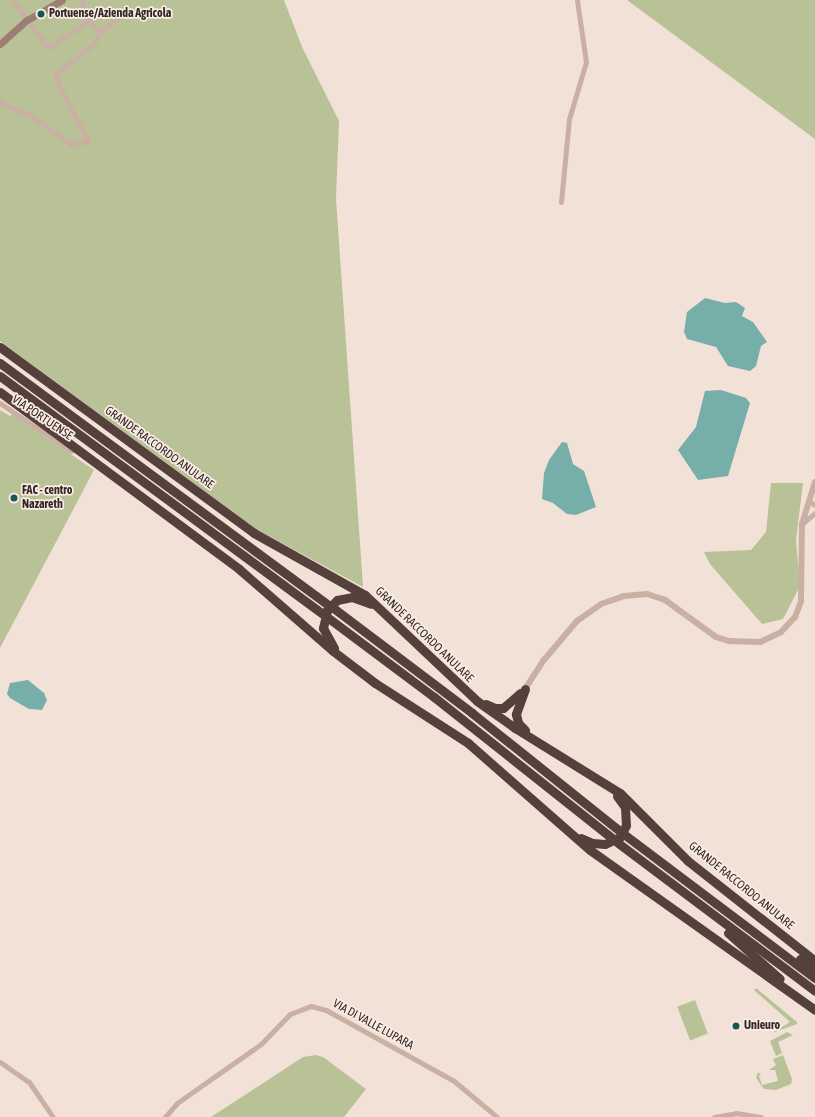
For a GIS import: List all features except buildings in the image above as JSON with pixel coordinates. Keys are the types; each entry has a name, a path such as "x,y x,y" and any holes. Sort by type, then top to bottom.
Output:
{"highway":[{"name":"GRANDE RACCORDO ANULARE","path":"0,346 254,533 355,588 395,621 462,689 509,724 558,752 620,793 688,861 815,961"},
{"name":"GRANDE RACCORDO ANULARE","path":"0,363 332,604 743,924 815,978"},
{"path":"0,376 434,697 615,841 815,991"},
{"path":"0,392 239,569 333,651 359,671 468,743 563,827 644,890 815,1008"},
{"path":"359,671 330,643 323,628 326,610 332,604 347,597 358,598 374,606 395,621"},
{"path":"462,689 502,723 618,796 625,807 624,830 620,837 605,844 592,843 563,827"},
{"path":"462,689 486,704 499,708 508,705 525,689"},
{"path":"525,689 517,707 518,723 527,732 558,752"},
{"path":"689,897 791,989 815,1008"},
{"path":"743,924 764,934 815,969"}],"main road":[{"path":"0,44 27,20 62,0"}],"street":[{"path":"13,0 45,44 50,46 90,20"},
{"path":"81,0 90,20 100,32"},
{"path":"561,202 570,119 586,62 577,0"},
{"path":"0,100 3,104 30,115 72,145 88,141 60,88 56,74 92,44 100,32 123,14"},
{"name":"VIA PORTUENSE","path":"0,403 71,451"},
{"path":"525,689 544,660 577,621 601,604 624,596 647,594 665,600 716,637 729,642 755,643 774,636 791,622 801,601 802,524 815,482"},
{"path":"809,501 815,505"},
{"path":"802,524 815,513"},
{"name":"VIA DI VALLE LUPARA","path":"165,1117 177,1103 256,1048 290,1014 311,1006 326,1010 454,1081 497,1117"},
{"path":"0,1062 29,1082 53,1117"},
{"path":"714,1117 736,1113 761,1117"}],"green space":[{"path":"0,0 284,0 302,47 339,121 336,199 363,587 256,529 0,341"},
{"path":"627,0 815,0 815,139"},
{"path":"0,410 10,416 12,414 94,470 0,648"},
{"path":"771,483 803,483 796,540 800,586 783,619 762,624 710,564 704,552 751,550 766,532"},
{"path":"756,988 797,1022 797,1024 772,1033 790,1022 754,990"},
{"path":"695,1000 708,1034 690,1040 677,1007"},
{"path":"787,1032 793,1035 778,1042 782,1053 776,1056 770,1041"},
{"path":"316,1055 323,1057 366,1089 344,1117 211,1117 303,1057"},
{"path":"783,1055 792,1079 791,1084 776,1090 764,1089 756,1078 758,1072 761,1075 759,1076 762,1085 778,1081 775,1070 769,1070 776,1065 773,1059"}],"water":[{"path":"705,298 725,303 736,302 745,308 742,316 753,322 767,342 761,346 756,366 750,371 728,366 716,347 687,339 684,332 687,312"},
{"path":"721,390 746,398 750,403 728,476 698,480 678,450 696,427 705,391"},
{"path":"562,442 567,443 573,464 584,471 596,507 576,515 567,514 553,503 542,499 544,473 549,460"},
{"path":"28,680 44,693 47,700 42,710 29,709 10,698 7,694 10,683"}],"place":[{"name":"Portuense/Azienda Agricola","path":"41,14"},
{"name":"FAC - centro Nazareth","path":"14,498"},
{"name":"Unieuro","path":"736,1026"}]}
